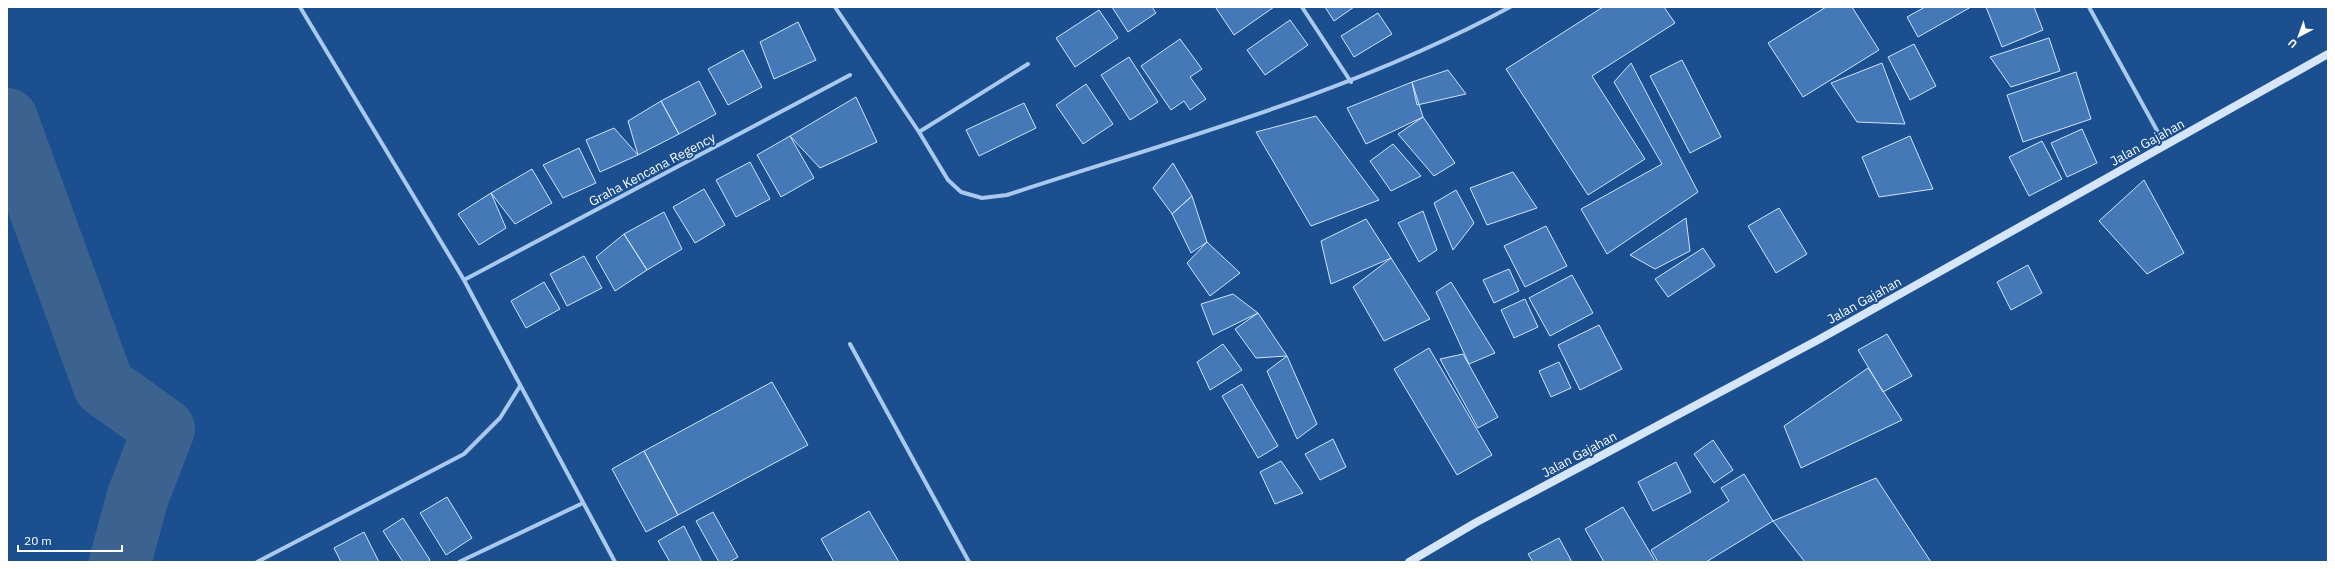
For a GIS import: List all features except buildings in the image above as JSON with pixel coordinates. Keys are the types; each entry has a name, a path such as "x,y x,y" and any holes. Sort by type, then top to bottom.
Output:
{"street":[{"path":"300,7 464,280 615,562"},
{"path":"835,7 919,132 948,180 961,192 982,198 1007,194 1351,82 1432,47 1510,7"},
{"path":"1302,7 1351,82"},
{"path":"2089,7 2166,145"},
{"name":"Jalan Gajahan","path":"1409,562 1475,523 1818,340 2328,54"},
{"path":"919,132 1028,64"},
{"name":"Graha Kencana Regency","path":"464,280 850,74"},
{"path":"850,344 969,562"},
{"path":"257,562 464,454 500,418 520,386"},
{"path":"459,562 583,503"}],"waterway":[{"path":"7,119 104,386 164,429 138,496 120,562"}]}
